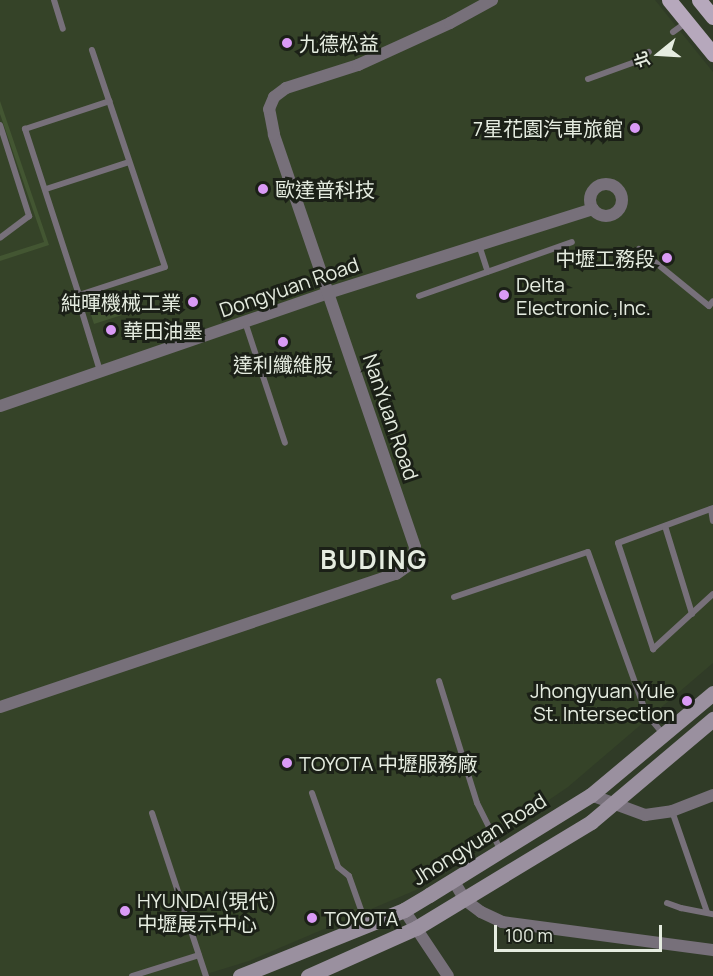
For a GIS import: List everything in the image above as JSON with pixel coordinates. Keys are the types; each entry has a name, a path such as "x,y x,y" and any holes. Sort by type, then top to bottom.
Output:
{"main road":[{"path":"669,0 713,54"},
{"path":"699,0 713,17"},
{"name":"Jhongyuan Road","path":"240,976 404,910 591,795 713,693"},
{"path":"308,976 416,928 591,822 713,719"}],"street":[{"name":"NanYuan Road","path":"0,707 396,574 412,563 415,547 274,134 269,109 271,102 286,88 358,64 450,23 492,0"},
{"name":"Dongyuan Road","path":"0,406 328,293 593,209"},
{"path":"591,795 645,815 672,811 713,795"},
{"path":"453,880 465,900 502,922 713,950"},
{"path":"404,910 448,976"}],"lane":[{"path":"54,0 63,29"},
{"path":"673,32 687,22"},
{"path":"92,50 165,267 76,296 100,372"},
{"path":"588,79 635,62 649,52"},
{"path":"79,295 25,129 110,101"},
{"path":"0,125 29,216 0,238"},
{"path":"46,189 129,162"},
{"path":"419,296 572,242"},
{"path":"479,245 488,272"},
{"path":"639,249 709,306 713,301"},
{"path":"245,322 285,442"},
{"path":"713,521 712,508 618,543 653,649 713,594"},
{"path":"664,526 692,614"},
{"path":"454,597 588,552 645,713 663,734"},
{"path":"439,681 477,803 501,851"},
{"path":"312,793 338,867 350,876 366,926"},
{"path":"672,811 710,913"},
{"path":"152,813 206,976"},
{"path":"667,903 710,913"},
{"path":"132,976 199,955"}],"shaded area":[{"path":"0,0 655,0 713,72 713,663 568,787 416,890 249,961 200,976 0,976"},
{"path":"0,101 49,245 0,261 0,256 44,242 0,114"},
{"path":"118,292 125,314 94,324 88,306 90,302"}],"place":[{"name":"九德松益","path":"287,43"},
{"name":"7星花園汽車旅館","path":"635,128"},
{"name":"歐達普科技","path":"263,189"},
{"name":"中壢工務段","path":"667,258"},
{"name":"Delta Electronic ,Inc.","path":"504,295"},
{"name":"純暉機械工業","path":"193,302"},
{"name":"華田油墨","path":"111,330"},
{"name":"達利纖維股","path":"283,342"},
{"name":"Jhongyuan Yule St. Intersection","path":"687,701"},
{"name":"TOYOTA 中壢服務廠","path":"287,763"},
{"name":"HYUNDAI(現代) 中壢展示中心","path":"125,911"},
{"name":"TOYOTA","path":"312,918"}],"district":[{"name":"BUDING","path":"374,560"}]}
